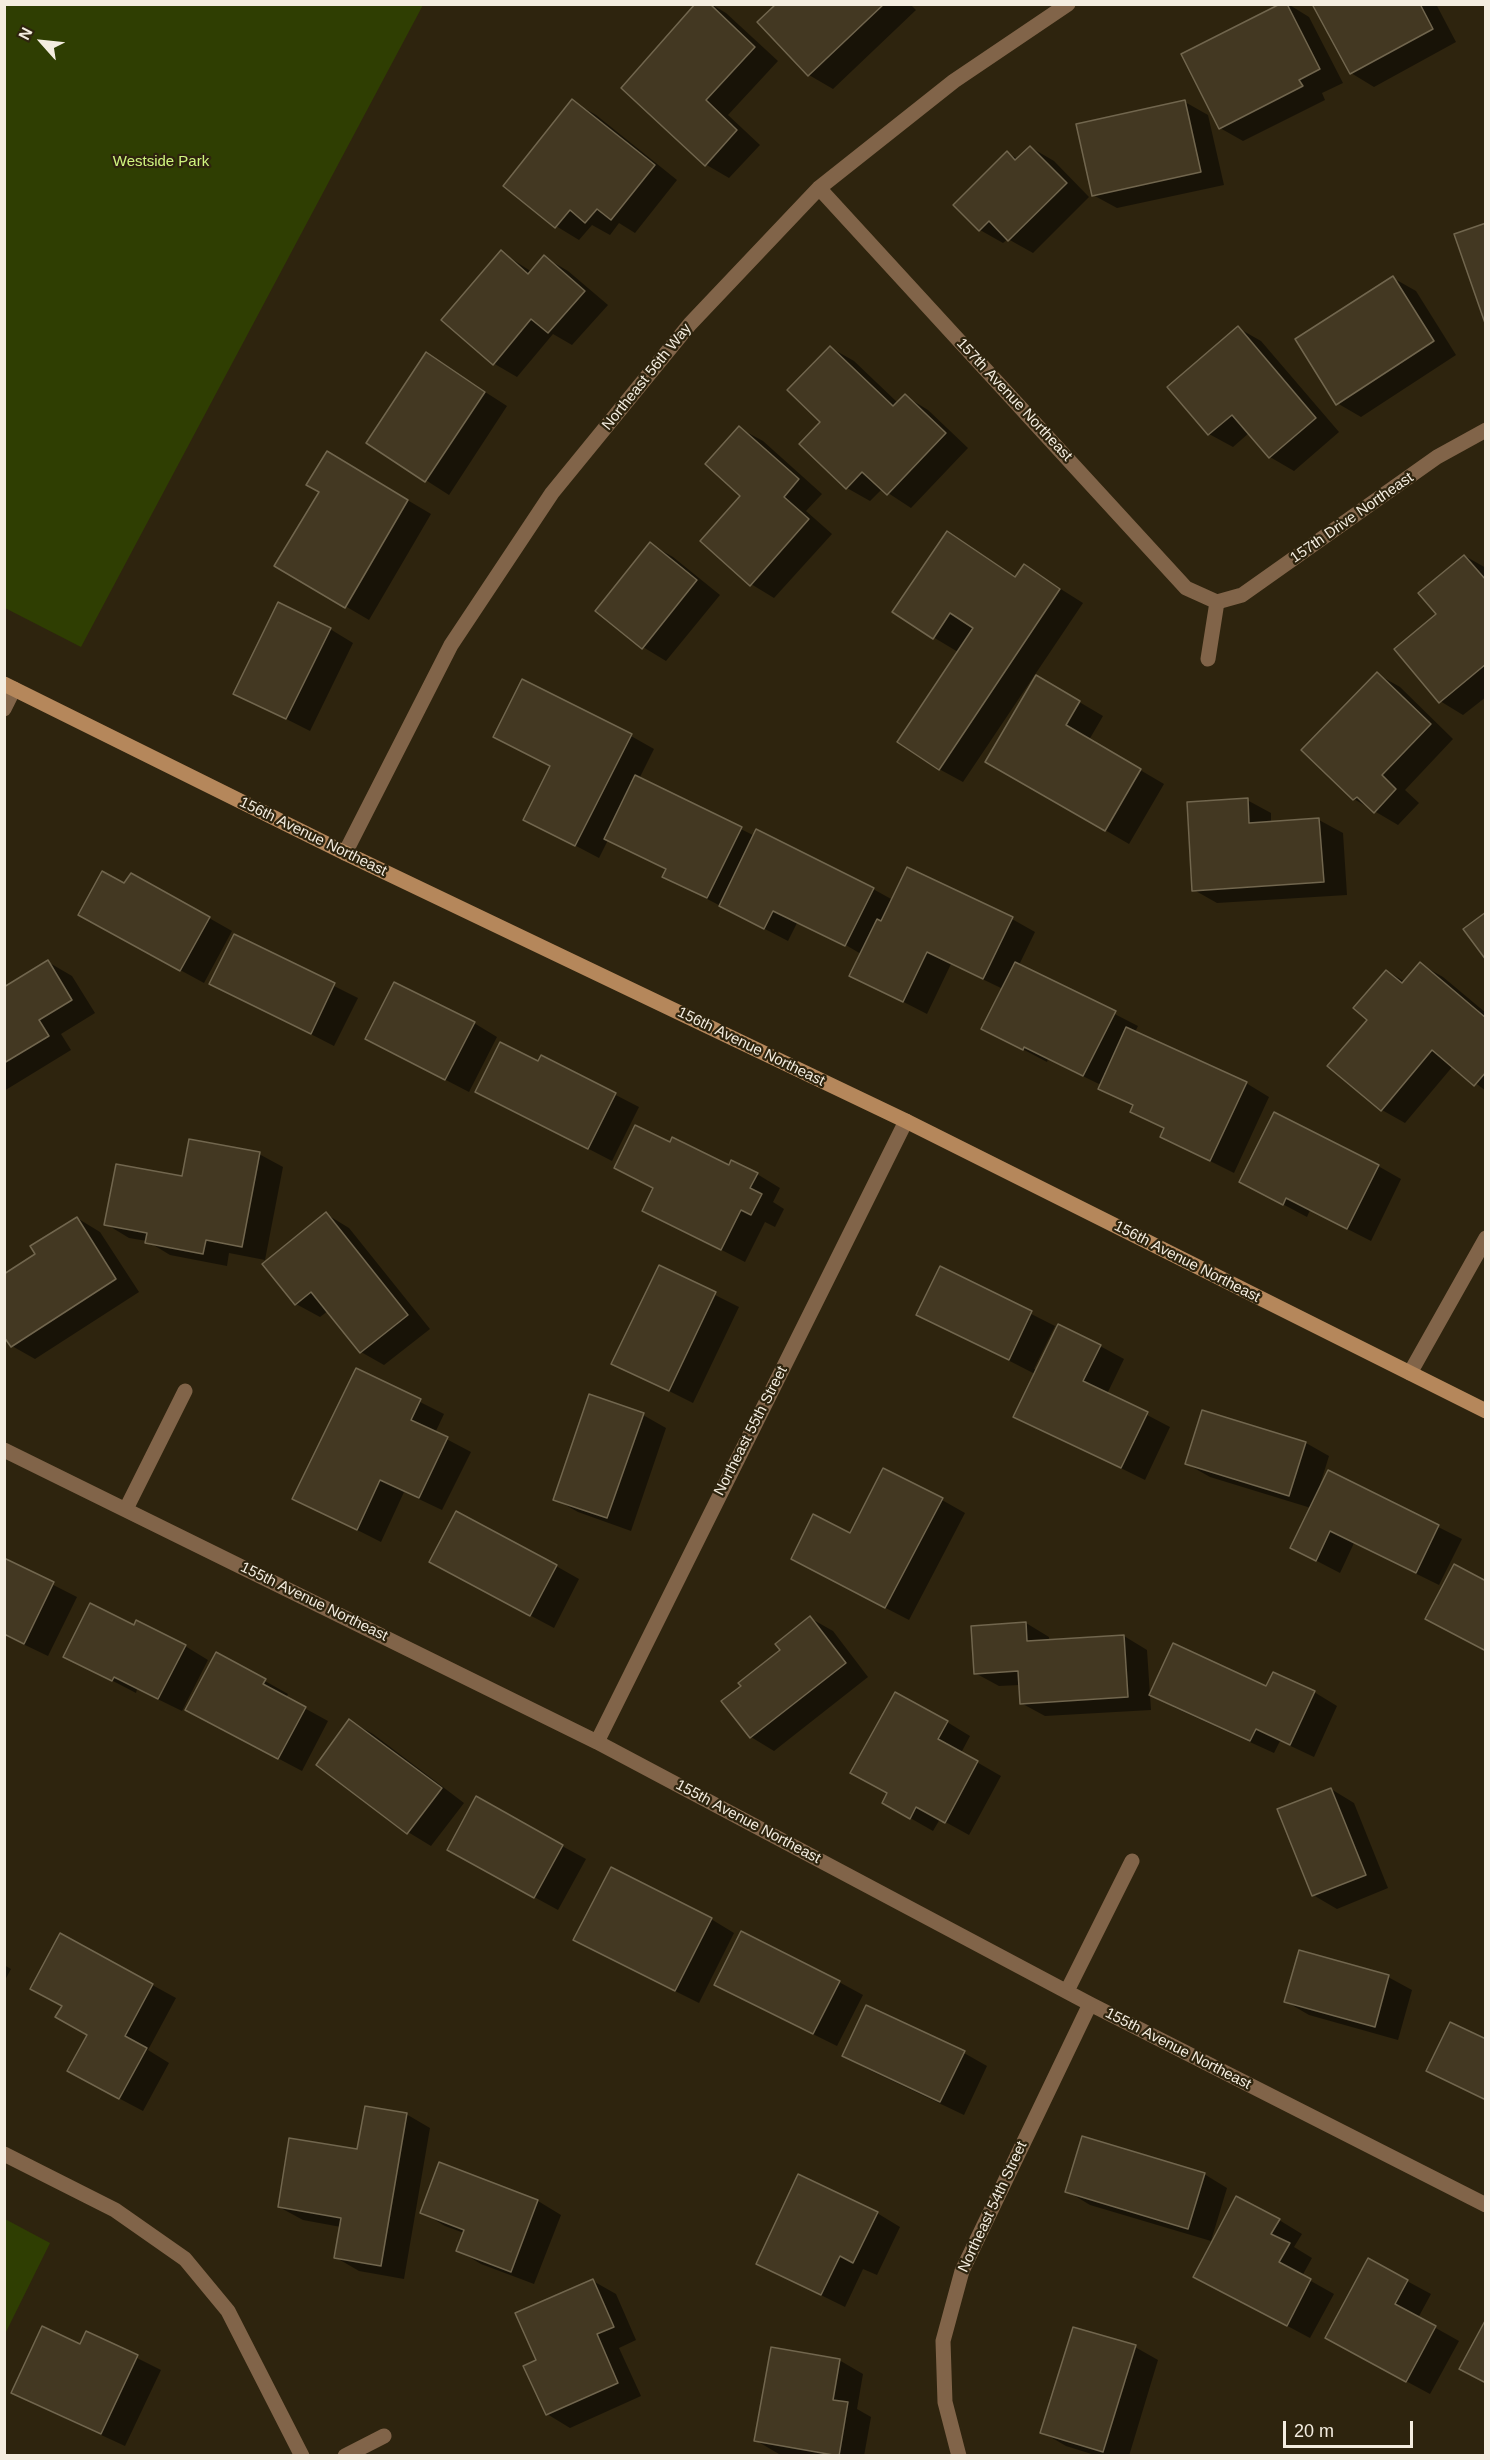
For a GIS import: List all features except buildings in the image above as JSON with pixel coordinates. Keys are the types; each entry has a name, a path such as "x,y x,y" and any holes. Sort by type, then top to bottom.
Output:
{"street":[{"name":"Northeast 56th Way","path":"345,853 451,645 552,493 690,324 819,188 954,81 1068,4"},
{"name":"157th Avenue Northeast","path":"819,188 1186,588 1217,602"},
{"name":"157th Drive Northeast","path":"1217,602 1242,595 1437,457 1485,430"},
{"path":"1208,659 1217,602"},
{"name":"156th Avenue Northeast","path":"4,709 9,687 345,853 906,1121 1485,1411"},
{"name":"Northeast 55th Street","path":"597,1742 906,1121"},
{"path":"1410,1373 1485,1238"},
{"path":"126,1509 185,1391"},
{"name":"155th Avenue Northeast","path":"4,1450 597,1742 1090,2004 1485,2205"},
{"path":"1067,1991 1132,1861"},
{"name":"Northeast 54th Street","path":"959,2456 945,2402 943,2341 962,2271 1090,2004"},
{"path":"4,2154 115,2210 185,2259 228,2311 302,2456"},
{"path":"345,2456 384,2436"}],"green space":[{"name":"Westside Park","path":"5,4 423,5 81,647 5,608"},
{"path":"5,2219 50,2243 5,2334"}]}
